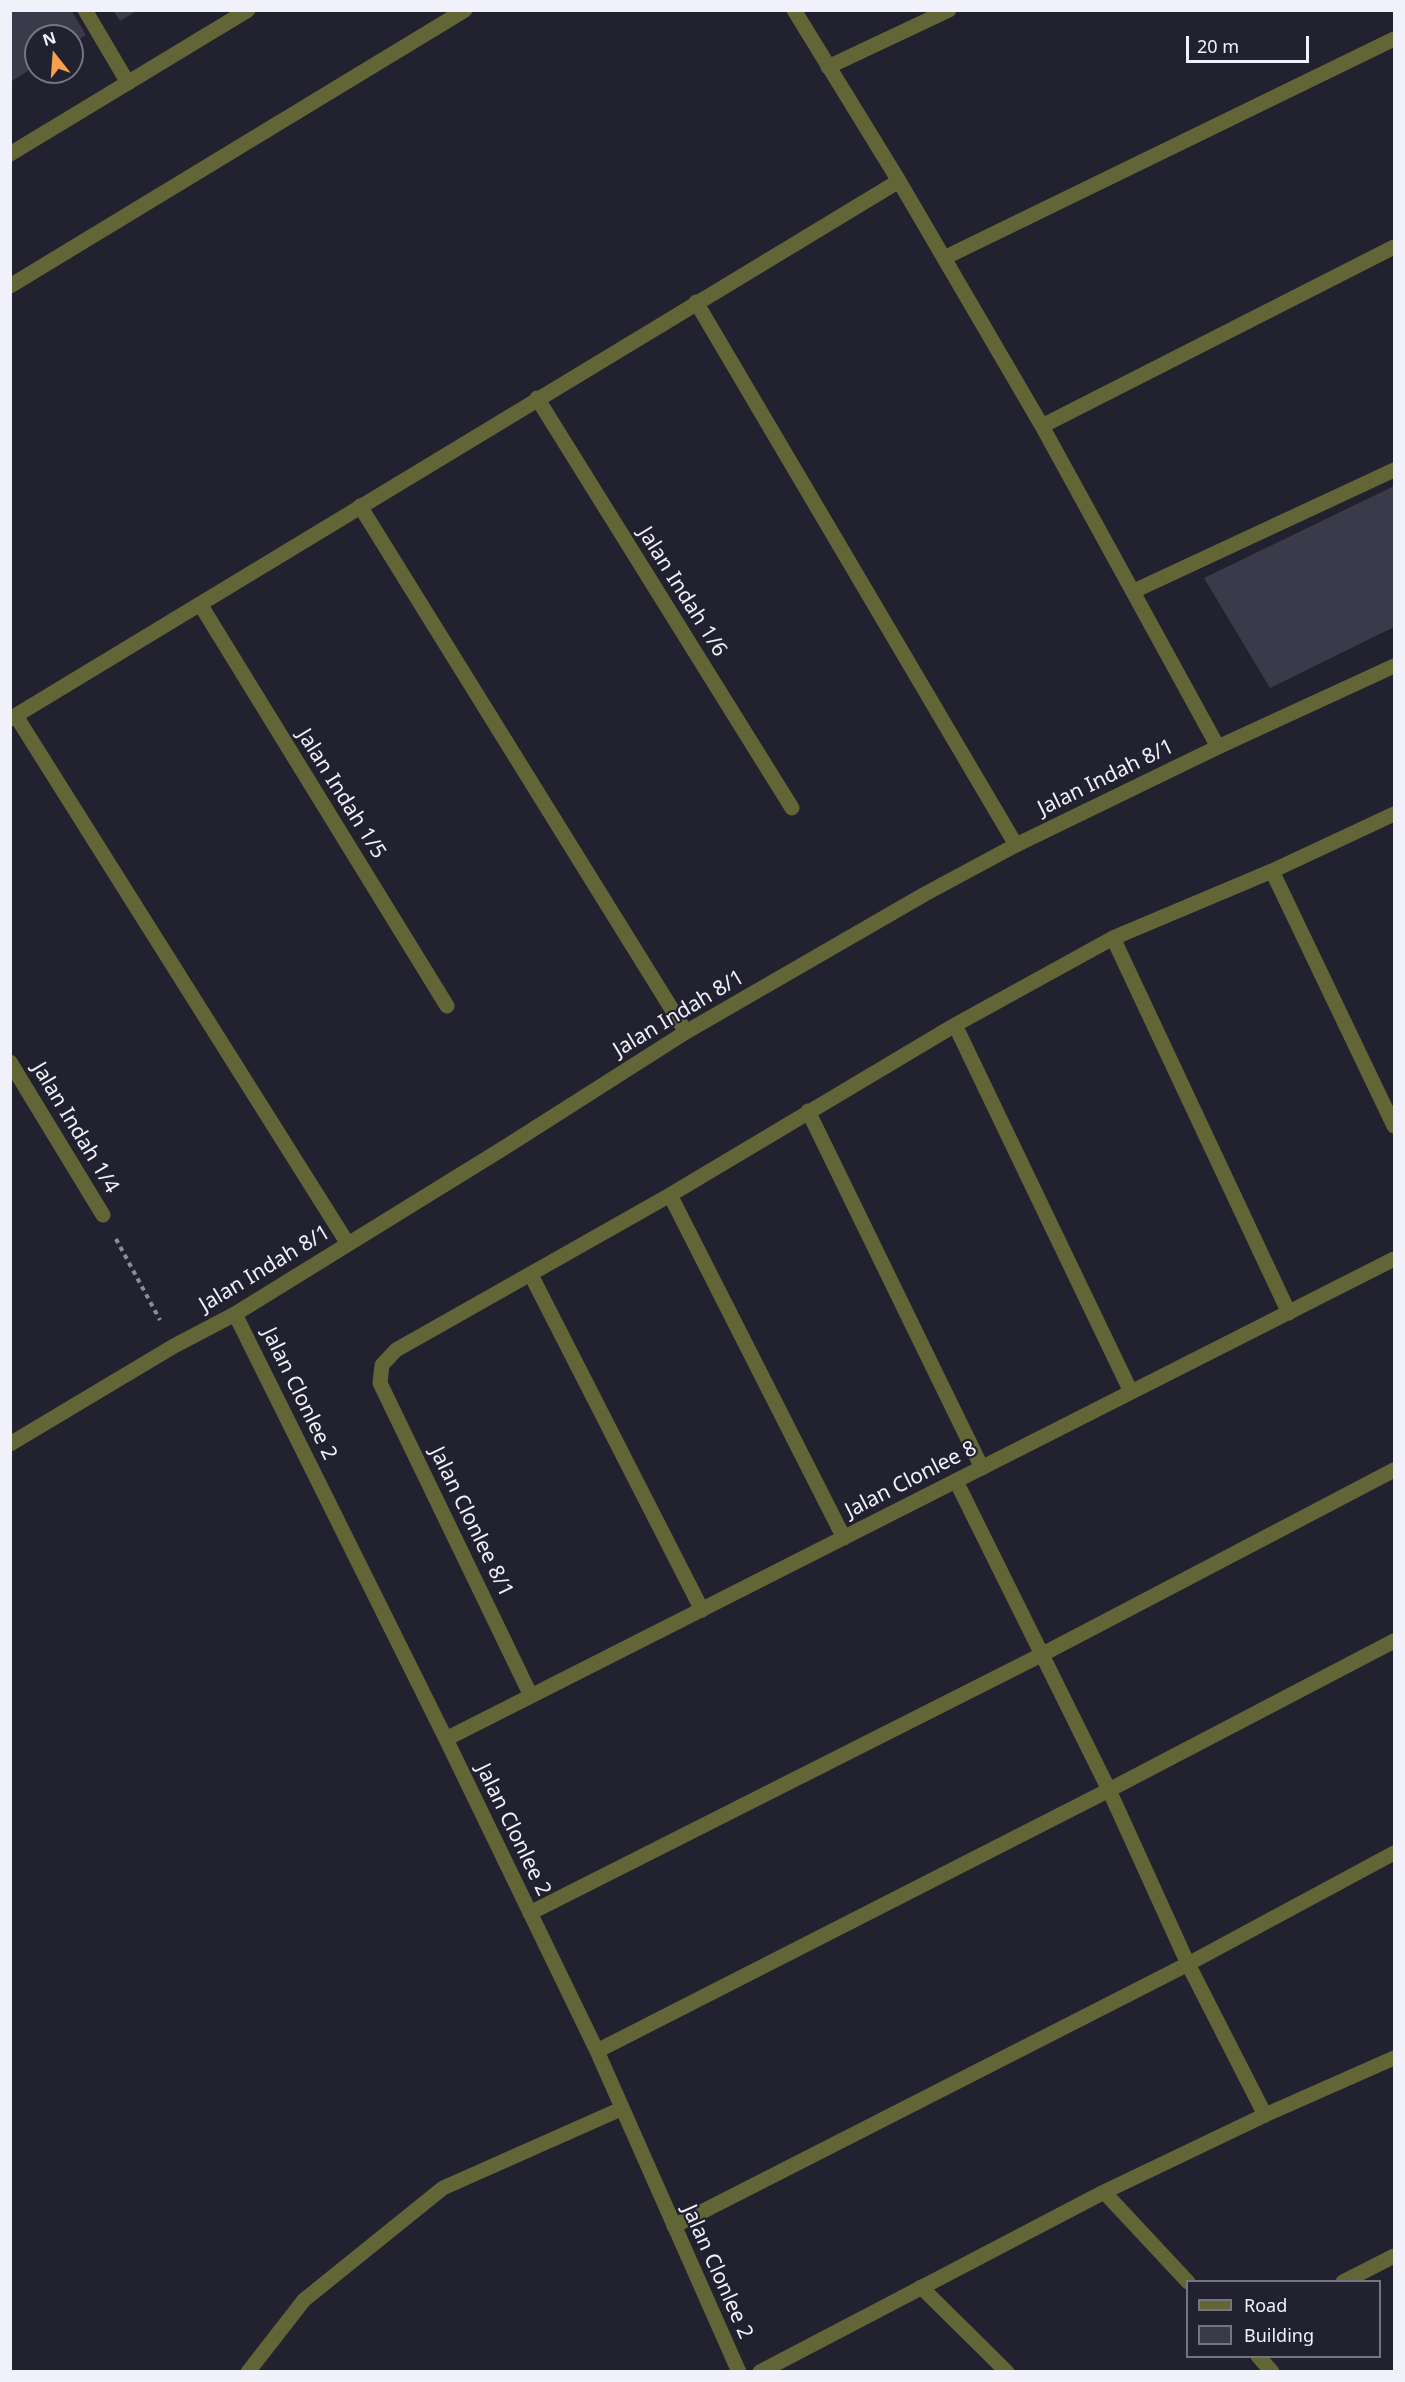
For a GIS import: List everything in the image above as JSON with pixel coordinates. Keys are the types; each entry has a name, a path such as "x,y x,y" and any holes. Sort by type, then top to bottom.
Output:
{"street":[{"path":"85,10 128,83"},
{"path":"10,154 248,10"},
{"path":"10,286 465,10"},
{"path":"794,10 944,258 1042,426 1218,747"},
{"path":"828,67 949,10"},
{"path":"944,258 1395,39"},
{"path":"348,1244 13,718 898,181"},
{"path":"1042,426 1395,248"},
{"path":"696,302 1016,845"},
{"name":"Jalan Indah 1/6","path":"537,398 792,808"},
{"path":"1134,591 1395,470"},
{"path":"360,506 686,1032"},
{"name":"Jalan Indah 1/5","path":"200,604 447,1006"},
{"name":"Jalan Indah 8/1","path":"10,1444 174,1346 235,1314 686,1032 925,894 1016,845 1218,747 1395,666"},
{"path":"702,1610 531,1275 670,1195 955,1024 1113,938 1272,871 1395,814"},
{"path":"1272,871 1395,1126"},
{"path":"1113,938 1289,1313"},
{"path":"955,1024 1131,1392"},
{"name":"Jalan Indah 1/4","path":"10,1062 103,1215"},
{"path":"808,1111 982,1468"},
{"path":"670,1195 844,1538"},
{"name":"Jalan Clonlee 8","path":"446,1739 1395,1259"},
{"name":"Jalan Clonlee 8/1","path":"531,1275 396,1350 382,1365 380,1383 531,1696"},
{"name":"Jalan Clonlee 2","path":"235,1314 446,1739 597,2051 739,2372"},
{"path":"530,1913 1041,1655 1395,1470"},
{"path":"956,1481 1109,1790 1188,1964 1265,2115"},
{"path":"597,2051 1109,1790 1395,1641"},
{"path":"674,2226 1188,1964 1395,1853"},
{"path":"760,2372 1104,2192 1265,2115 1395,2058"},
{"path":"248,2372 304,2300 443,2188 621,2109"},
{"path":"1104,2192 1186,2280"},
{"path":"1347,2280 1395,2256"},
{"path":"921,2288 1007,2372"},
{"path":"1260,2358 1272,2372"}],"path":[{"path":"103,1215 174,1346"}],"building":[{"path":"10,10 71,10 79,24 24,24 24,73 10,82"},
{"path":"113,10 138,10 120,21"},
{"path":"1394,486 1394,627 1270,688 1204,578"}]}
